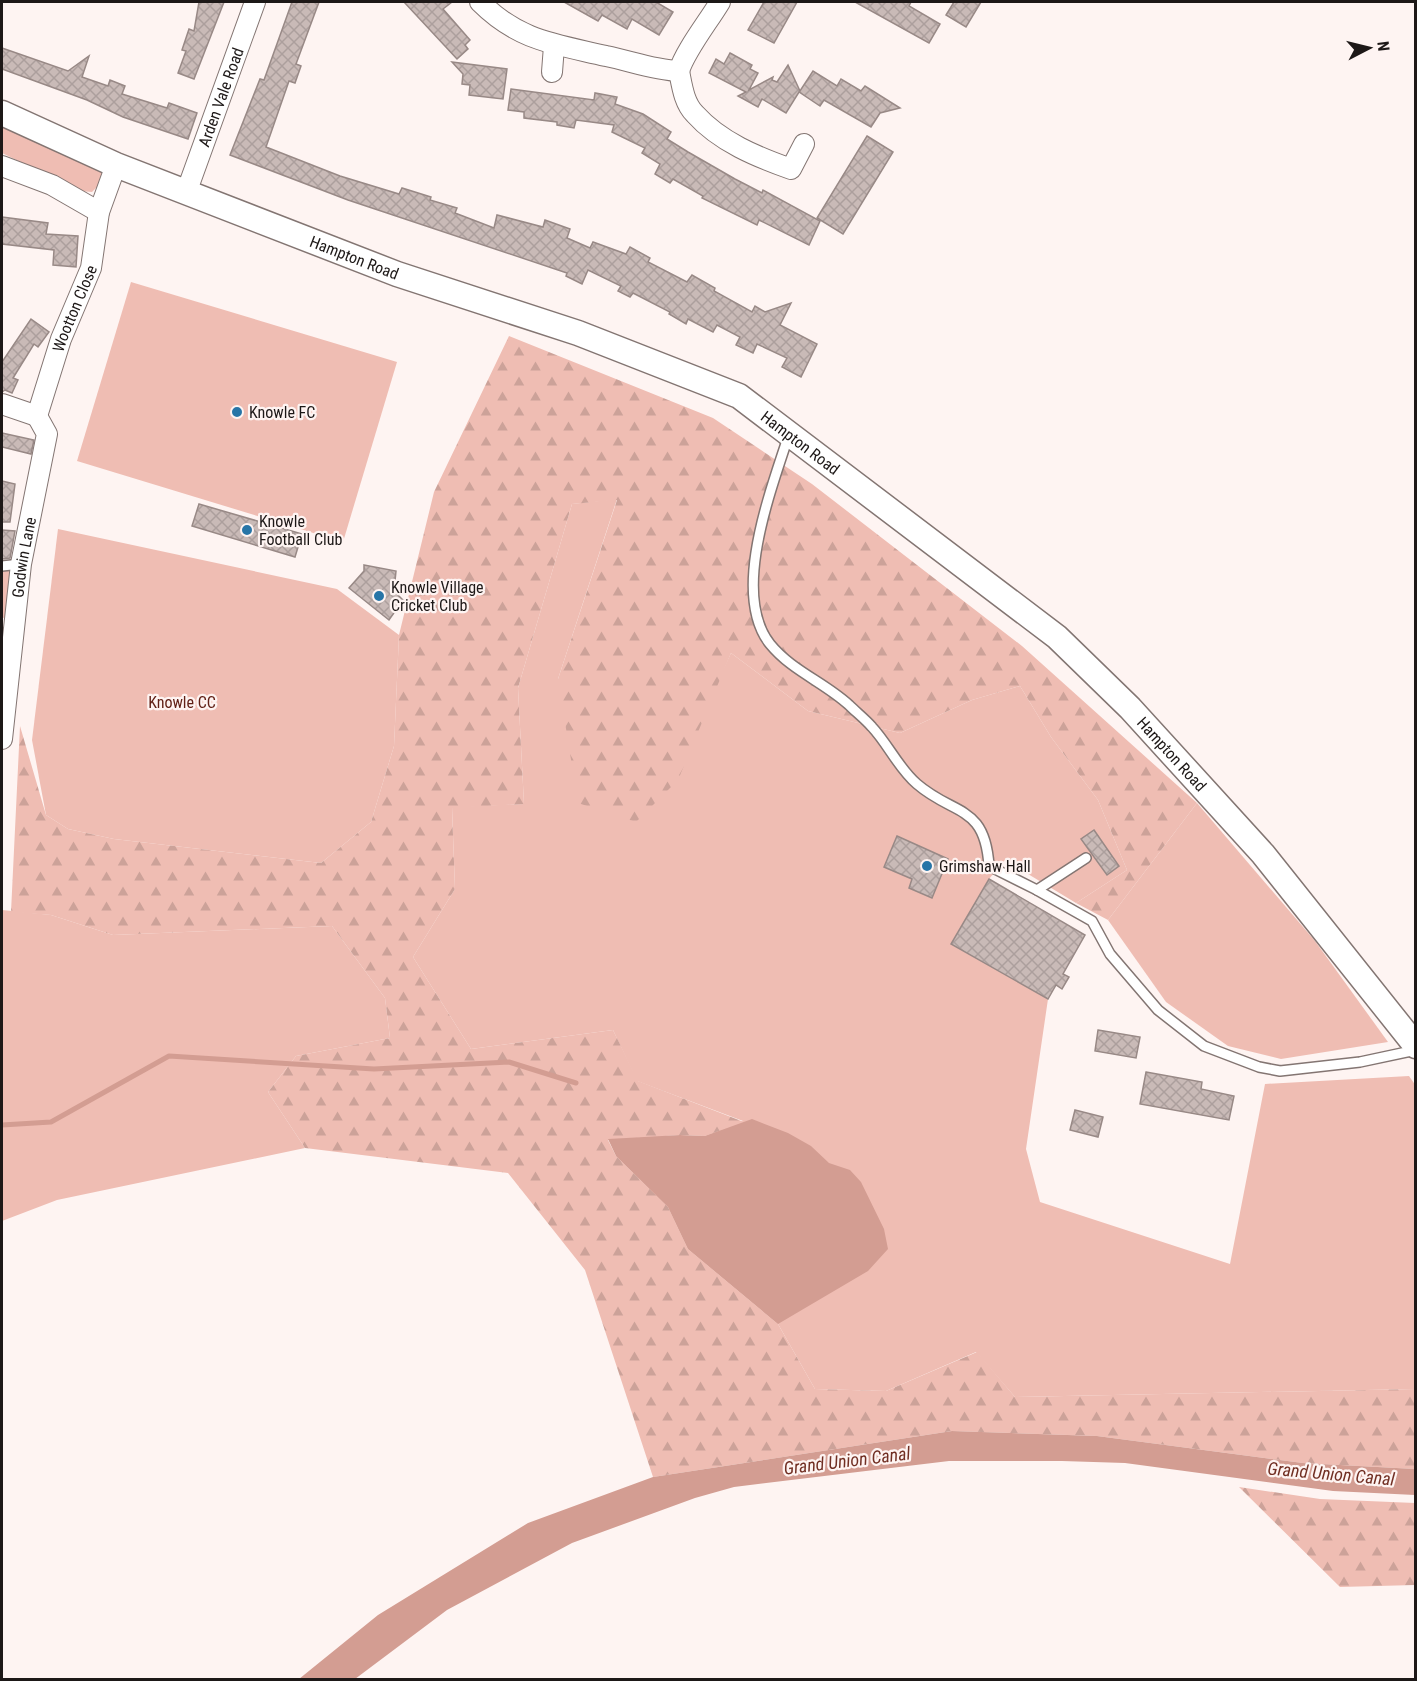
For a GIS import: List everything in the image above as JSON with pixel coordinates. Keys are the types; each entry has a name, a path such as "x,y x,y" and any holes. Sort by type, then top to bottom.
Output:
{"street":[{"name":"Arden Vale Road","path":"186,193 255,2"},
{"path":"480,2 495,16 527,37 554,46 608,56 654,70 679,71"},
{"path":"720,2 683,59 679,71 684,96 694,114 748,154 791,169 804,144"},
{"path":"552,72 554,46"},
{"name":"Hampton Road","path":"2,113 116,165 186,193 397,274 578,333 739,396 1057,637 1130,708 1263,854 1416,1048"},
{"name":"Wootton Close","path":"37,416 61,339 91,268 99,212 116,165"},
{"path":"2,166 52,185 99,212"},
{"path":"2,404 37,416"},
{"name":"Godwin Lane","path":"2,739 11,565 47,434 37,416"}],"lane":[{"path":"789,432 757,536 754,597 760,624 769,642 790,664 837,694 872,727 916,784 961,809 982,829 988,848 989,866 1092,921 1110,954 1158,1010 1204,1046 1259,1067 1280,1071 1360,1062 1416,1048"},
{"path":"1037,890 1086,858"}],"green space":[{"path":"2,121 95,162 102,174 99,185 92,192 80,191 2,153"},
{"name":"Knowle FC","path":"131,282 397,362 343,542 77,461"},
{"path":"509,336 713,418 812,484 1022,646 1197,803 1108,920 1076,903 1127,870 1098,800 1051,737 1020,686 972,700 900,733 808,711 731,653 678,780 636,822 578,803 558,679 617,500 572,504 518,688 524,804 452,808 455,889 413,957 471,1049 613,1030 638,1081 744,1122 705,1136 680,1135 608,1140 616,1156 668,1207 688,1249 778,1324 815,1389 886,1391 977,1352 1015,1397 1415,1389 1415,1469 1303,1463 1097,1436 952,1431 653,1477 585,1270 508,1173 305,1148 268,1092 296,1056 390,1038 385,998 332,926 113,935 51,915 11,912 20,726 46,815 68,829 114,839 321,863 371,822 394,746 399,635 434,492"},
{"path":"617,499 558,679 716,685 731,653 808,711 900,733 972,700 1020,686 1051,737 1098,800 1127,870 1076,903 1005,860 989,879 951,944 1048,999 1026,1149 1040,1202 1230,1264 1265,1084 1409,1076 1416,1086 1415,1389 1015,1397 976,1352 886,1391 815,1389 778,1324 688,1249 668,1207 616,1156 642,1136 705,1136 743,1121 637,1081 613,1030 471,1049 413,957 455,889 452,807 524,804 518,688 572,504"},
{"name":"Knowle CC","path":"58,529 337,589 399,635 394,746 371,822 321,863 114,839 68,829 46,815 32,740"},
{"path":"16,567 10,617 2,618 2,570"},
{"path":"1197,803 1315,941 1388,1042 1281,1059 1228,1046 1166,1002 1108,920"},
{"path":"2,910 51,915 113,935 332,926 385,998 390,1038 296,1056 268,1092 305,1148 57,1200 2,1221"},
{"path":"1239,1487 1320,1499 1415,1503 1415,1585 1340,1587"}],"water":[{"path":"752,1119 788,1133 811,1146 829,1163 850,1170 861,1182 884,1229 888,1249 868,1271 778,1324 688,1249 668,1207 616,1156 608,1139 705,1136"},
{"name":"Grand Union Canal","path":"952,1431 1097,1436 1303,1463 1415,1469 1415,1495 1333,1491 1125,1463 1062,1461 949,1461 734,1487 695,1498 572,1543 447,1610 355,1679 299,1679 378,1615 528,1523 653,1477"}],"building":[{"path":"199,2 224,2 194,79 178,73 186,51 182,50 189,29 194,31"},
{"path":"292,2 319,2 296,64 301,66 295,83 289,81 266,147 340,176 399,194 402,188 431,197 430,200 457,208 455,213 494,228 497,215 543,227 545,220 570,229 567,238 590,248 593,242 626,254 630,247 650,258 648,262 687,282 692,275 715,288 714,291 752,312 755,306 765,312 791,303 780,325 817,344 801,377 782,367 787,358 757,344 753,353 736,345 740,337 717,325 713,332 688,319 686,324 669,314 670,312 633,293 630,297 618,291 621,286 588,270 582,284 566,276 567,273 348,200 230,155 260,79 264,80"},
{"path":"404,2 452,2 443,9 470,40 465,45 468,49 457,59"},
{"path":"564,2 656,2 673,12 659,35 632,19 627,29 602,15 598,21"},
{"path":"764,2 797,2 774,43 748,30"},
{"path":"855,2 911,2 909,6 940,24 929,43"},
{"path":"954,2 981,2 966,27 946,15"},
{"path":"2,48 68,71 89,56 82,77 108,86 110,80 125,86 122,94 167,108 169,103 197,113 188,139 123,117 87,100 2,69"},
{"path":"730,53 752,65 750,69 758,73 749,90 773,77 772,80 777,82 788,65 800,91 813,71 837,86 841,79 861,91 865,86 900,108 880,113 871,127 824,100 820,106 799,92 786,113 762,99 758,107 738,96 746,92 709,73 716,59 724,64"},
{"path":"452,62 507,69 503,99 469,95 470,85 462,84 463,74"},
{"path":"511,89 594,100 595,93 617,97 615,104 643,114 671,132 667,139 688,152 735,179 762,193 763,190 820,221 809,245 759,220 757,225 702,198 703,196 673,179 670,183 655,174 660,164 642,153 645,148 612,132 614,125 576,120 574,128 557,125 557,122 524,118 524,112 508,110"},
{"path":"867,136 893,152 843,234 817,218"},
{"path":"2,217 48,223 46,234 78,236 76,267 53,265 54,250 2,244"},
{"path":"31,319 49,332 38,347 34,344 13,378 18,380 12,393 5,390 2,392 2,362"},
{"path":"2,433 34,440 31,454 2,447"},
{"path":"2,481 15,484 10,522 2,522"},
{"name":"Knowle Football Club","path":"199,504 302,534 295,557 192,526"},
{"path":"2,530 15,531 10,558 2,559"},
{"name":"Knowle Village Cricket Club","path":"364,565 396,571 394,591 403,600 389,620 349,588 364,571"},
{"path":"1094,830 1119,866 1107,875 1081,839"},
{"name":"Grimshaw Hall","path":"897,836 948,859 932,898 909,888 912,879 884,867"},
{"path":"989,879 1085,935 1063,974 1069,977 1062,989 1056,985 1048,999 951,944"},
{"path":"1098,1030 1140,1037 1136,1058 1095,1051"},
{"path":"1146,1072 1202,1082 1201,1089 1234,1096 1229,1120 1140,1104"},
{"path":"1075,1110 1103,1117 1098,1137 1070,1130"}],"waterway":[{"path":"2,1125 51,1122 169,1056 374,1069 509,1062 576,1083"}],"place":[{"name":"Knowle FC","path":"237,412"},
{"name":"Knowle Football Club","path":"247,530"},
{"name":"Knowle Village Cricket Club","path":"379,596"},
{"name":"Grimshaw Hall","path":"927,866"}]}
